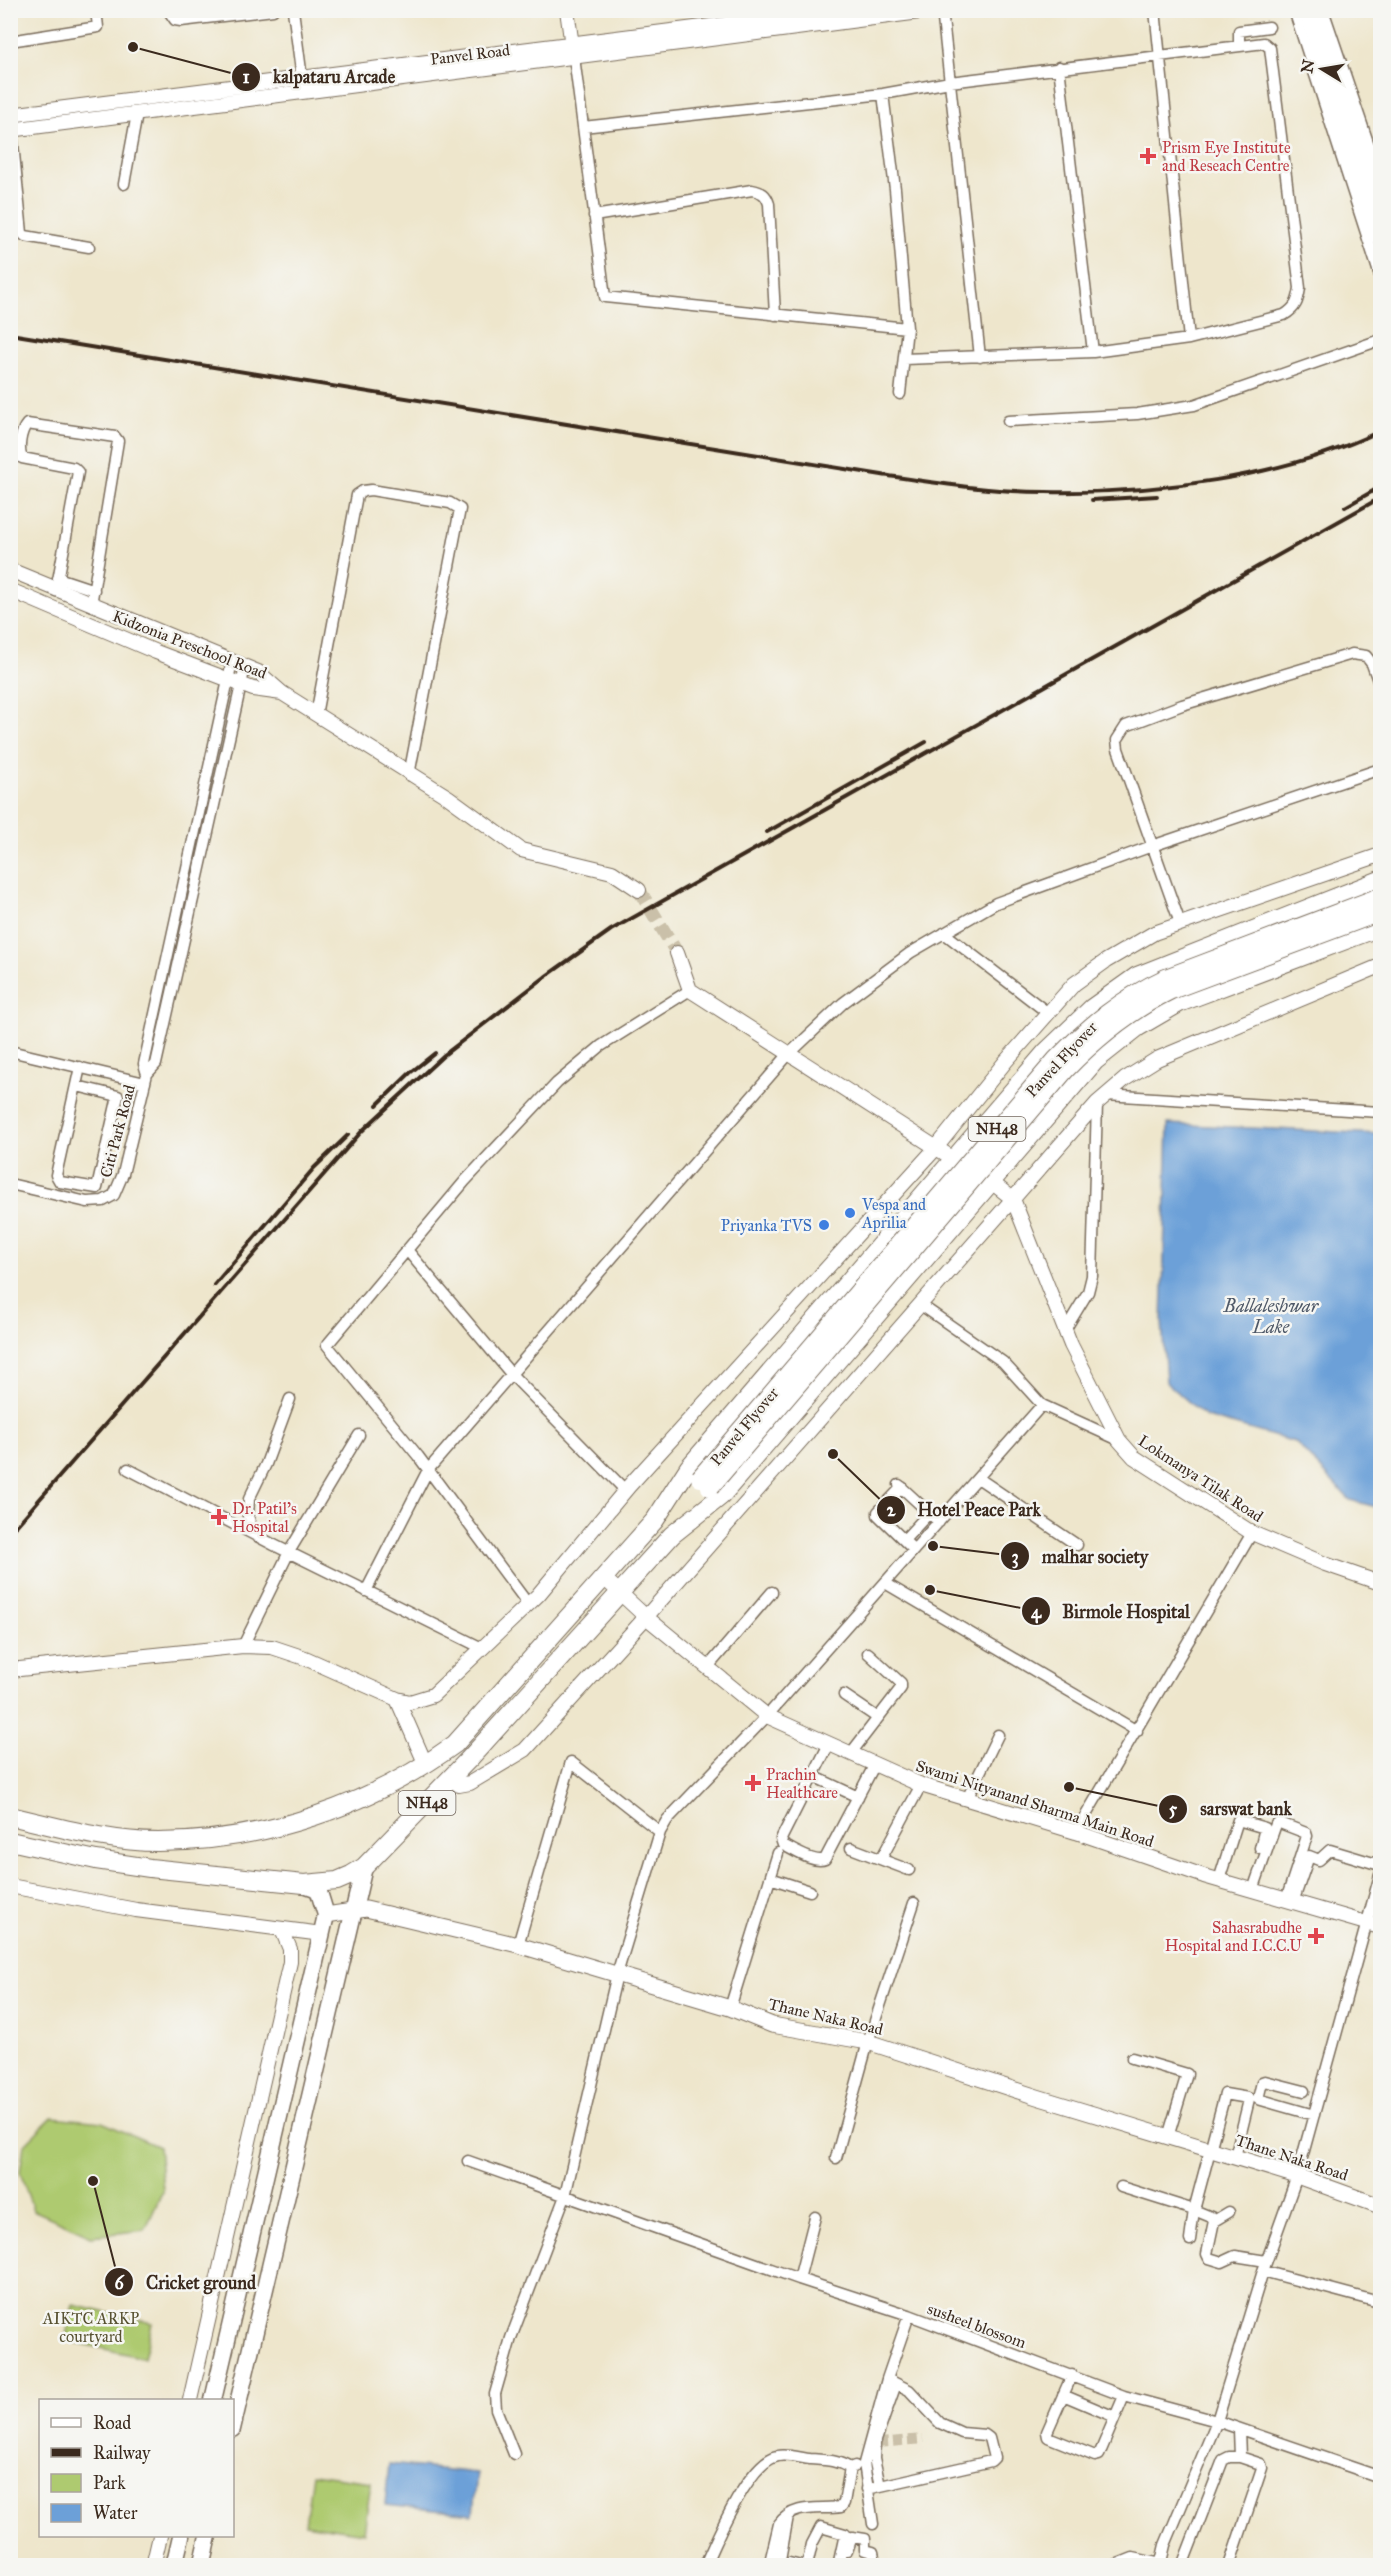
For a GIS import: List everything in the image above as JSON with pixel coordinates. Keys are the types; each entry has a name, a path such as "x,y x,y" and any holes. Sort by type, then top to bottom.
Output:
{"highway":[{"path":"655,1520 689,1467 1068,1029 1092,1008 1137,976 1380,880"},
{"name":"Panvel Flyover","path":"672,1535 705,1482 1056,1060 1099,1019 1143,988 1166,978 1380,897"},
{"name":"Panvel Flyover","path":"655,1520 705,1482 1066,1069 1107,1029 1150,1000 1171,990 1380,912"},
{"path":"672,1535 722,1496 991,1180 1095,1061 1117,1042 1158,1014 1179,1003 1380,927"},
{"name":"NH48","path":"10,1816 102,1836 157,1842 188,1841 289,1824 329,1812 378,1792 426,1765 455,1744 655,1520"},
{"name":"NH48","path":"10,1841 96,1860 304,1884 337,1881 364,1867 451,1778 672,1535"}],"main road":[{"path":"1307,10 1380,237"},
{"path":"1320,10 1380,187"},
{"path":"234,2420 364,1867"},
{"path":"213,2399 326,1916 318,1889 304,1884"},
{"name":"Thane Naka Road","path":"326,1916 354,1909 366,1909 518,1945 730,2008 772,2025 868,2042 1297,2176 1380,2206"},
{"path":"174,2565 181,2537"},
{"path":"201,2565 207,2537"}],"street":[{"path":"10,41 98,27 96,10"},
{"path":"168,10 175,20 181,21 273,10"},
{"path":"293,10 303,85"},
{"path":"567,10 605,297 907,328"},
{"name":"Panvel Road","path":"573,51 837,10"},
{"name":"Panvel Road","path":"11,120 854,16 935,10"},
{"path":"942,10 980,357"},
{"path":"1155,10 1189,339"},
{"path":"1294,10 1380,276"},
{"path":"1239,45 1239,31 1269,27"},
{"path":"583,127 883,94 950,82 1059,67 1160,57 1239,45 1264,43 1270,48 1300,288 1298,300 1293,309 1284,315 1189,339 1093,352 904,359"},
{"path":"1059,67 1093,352"},
{"name":"Panvel Road","path":"11,120 136,114 303,85"},
{"path":"883,94 894,179 907,328 900,394"},
{"path":"124,184 136,114"},
{"path":"11,120 22,233 25,236 89,247"},
{"path":"594,216 752,190 760,192 766,196 769,204 775,315"},
{"path":"1008,421 1137,414 1194,405 1380,340"},
{"path":"91,605 94,590 118,441 115,437 27,424 23,428 19,453 22,458 74,468 78,472 57,584 94,590"},
{"path":"316,715 357,495 371,490 450,503 460,509 409,775"},
{"name":"Kidzonia Preschool Road","path":"10,570 57,584 91,605 258,672 282,693"},
{"name":"Kidzonia Preschool Road","path":"10,590 156,652 253,689 282,693"},
{"path":"1180,923 1118,749 1120,732 1126,726 1182,705 1352,654 1366,657 1372,664 1380,686"},
{"path":"146,1078 144,1064 180,900 239,664"},
{"path":"146,1078 156,1064 192,902 235,681"},
{"path":"282,693 409,775 440,792 521,849 612,872 639,890"},
{"path":"366,1590 428,1470 788,1055 843,1004 910,953 996,903 1152,846 1380,769"},
{"path":"10,1670 22,1667 87,1664 243,1646 272,1647 305,1658 397,1699 410,1702 433,1695 528,1604 626,1491 935,1149 1074,984 1106,961 1154,933 1380,855"},
{"path":"180,900 192,902"},
{"path":"944,933 1048,1013"},
{"path":"677,953 690,990 935,1149 991,1180 1013,1199"},
{"path":"451,1778 459,1785 470,1783 525,1750 646,1617 1102,1099 1125,1079 1174,1051 1380,966"},
{"path":"528,1604 428,1470 327,1345 465,1181 557,1083 601,1046 690,990"},
{"path":"10,1051 80,1067 146,1078"},
{"path":"53,1194 80,1067"},
{"name":"Citi Park Road","path":"10,1184 87,1202 104,1201 114,1195 123,1174 146,1078"},
{"path":"57,1179 97,1188 118,1100 116,1095 77,1086"},
{"path":"1102,1099 1380,1112"},
{"path":"1065,1330 1088,1292 1092,1276 1102,1099"},
{"name":"Lokmanya Tilak Road","path":"1013,1199 1065,1330 1119,1440 1134,1457 1252,1533 1325,1564 1380,1583"},
{"path":"407,1250 512,1375 626,1491"},
{"path":"921,1305 1003,1362 1042,1405 1119,1440"},
{"path":"254,1534 248,1516 249,1500 266,1464 290,1399"},
{"path":"514,2454 496,2409 495,2394 511,2338 565,2196 617,1974 660,1832 667,1820 767,1716 1042,1405"},
{"path":"243,1646 289,1552 359,1435"},
{"path":"128,1469 482,1648"},
{"path":"978,1478 1077,1545"},
{"path":"914,1550 878,1515 900,1486 939,1522"},
{"path":"904,1540 928,1513"},
{"path":"1076,1832 1252,1533"},
{"name":"Swami Nityanand Sharma Main Road","path":"603,1577 646,1617 767,1716 829,1744 921,1785 1076,1832 1219,1880 1380,1927"},
{"path":"885,1583 1137,1731"},
{"path":"707,1668 772,1592"},
{"path":"851,1753 901,1688 901,1683 868,1653"},
{"path":"844,1695 878,1718"},
{"path":"397,1699 426,1765"},
{"path":"967,1799 998,1735"},
{"path":"829,1744 782,1836 783,1845 819,1861 825,1859 875,1764"},
{"path":"518,1945 571,1762 660,1832"},
{"path":"813,1776 858,1797"},
{"path":"881,1859 921,1785"},
{"path":"1219,1880 1238,1820 1241,1819 1266,1830 1250,1889"},
{"path":"1250,1889 1276,1824 1280,1823 1306,1833 1307,1836 1290,1901"},
{"path":"850,1848 909,1870"},
{"path":"1290,1901 1309,1856 1319,1860 1330,1850 1380,1865"},
{"path":"730,2008 778,1853"},
{"path":"1160,2563 1217,2421 1264,2266 1297,2176 1380,1875"},
{"path":"770,1878 810,1892"},
{"path":"10,1886 136,1910 322,1934"},
{"path":"836,2158 868,2042 914,1903"},
{"path":"190,2399 290,1962 290,1949 282,1930"},
{"path":"1132,2058 1187,2074 1168,2137"},
{"path":"1304,2091 1265,2081 1262,2082 1258,2099 1314,2115"},
{"path":"1190,2240 1194,2210 1223,2095 1248,2098 1235,2157"},
{"name":"susheel blossom","path":"468,2161 799,2279 909,2315 1124,2396 1217,2421 1380,2477"},
{"path":"1121,2187 1194,2210 1210,2217 1214,2222"},
{"path":"1229,2212 1214,2222 1207,2254 1209,2258 1222,2262 1235,2256 1375,2301"},
{"path":"799,2279 815,2217"},
{"path":"880,2486 874,2458 876,2443 909,2315"},
{"path":"1072,2375 1047,2432 1048,2436 1095,2456 1099,2455 1124,2396"},
{"path":"873,2524 864,2463 892,2381"},
{"path":"867,2489 991,2461 994,2458 989,2438 985,2435 962,2433 940,2423 909,2390 892,2381"},
{"path":"1063,2396 1115,2417"},
{"path":"1239,2429 1240,2457"},
{"path":"705,2565 719,2534 749,2480 766,2461 778,2456 839,2461 850,2468"},
{"path":"1182,2565 1223,2460 1229,2457 1240,2457 1261,2464 1262,2468 1229,2565"},
{"path":"850,2468 864,2463"},
{"path":"769,2565 779,2524 796,2510 841,2507 844,2503 850,2468"},
{"path":"788,2515 784,2564 804,2565"},
{"path":"804,2565 815,2519"},
{"path":"804,2565 821,2527 845,2534 838,2565"},
{"path":"153,2565 160,2537"},
{"path":"843,2565 852,2537 864,2539 865,2550 873,2552 876,2565"},
{"path":"1113,2565 1133,2558 1172,2565"}],"green space":[{"path":"52,2117 102,2122 159,2147 163,2190 145,2230 91,2236 33,2210 20,2172 24,2145"},
{"name":"AIKTC ARKP courtyard","path":"73,2305 152,2323 144,2358 65,2340"},
{"path":"312,2474 371,2482 364,2533 305,2524"}],"water":[{"name":"Ballaleshwar Lake","path":"1168,1124 1380,1134 1380,1508 1350,1500 1295,1442 1206,1417 1166,1382 1162,1321"},
{"path":"389,2464 477,2473 473,2514 385,2505"}],"tunnel":[{"path":"639,890 677,953"},
{"path":"878,2443 923,2439"}],"railway":[{"path":"10,334 882,475 964,487 1005,490 1046,492 1130,490 1217,480 1302,461 1380,431"},
{"path":"1345,507 1380,487"},
{"path":"1092,500 1157,496"},
{"path":"10,1533 362,1131 444,1055 545,977 611,930 1380,498"},
{"path":"767,832 926,742"},
{"path":"377,1105 435,1053"},
{"path":"214,1285 314,1168 348,1135"}],"place":[{"name":"kalpataru Arcade","path":"133,47"},
{"name":"Prism Eye Institute and Reseach Centre","path":"1148,156"},
{"name":"Vespa and Aprilia","path":"850,1213"},
{"name":"Priyanka TVS","path":"824,1225"},
{"name":"Hotel Peace Park","path":"833,1454"},
{"name":"Dr. Patil's Hospital","path":"219,1517"},
{"name":"malhar society","path":"933,1546"},
{"name":"Birmole Hospital","path":"930,1590"},
{"name":"Prachin Healthcare","path":"753,1783"},
{"name":"sarswat bank","path":"1069,1787"},
{"name":"Sahasrabudhe Hospital and I.C.C.U","path":"1316,1936"},
{"name":"Cricket ground","path":"93,2181"}]}
